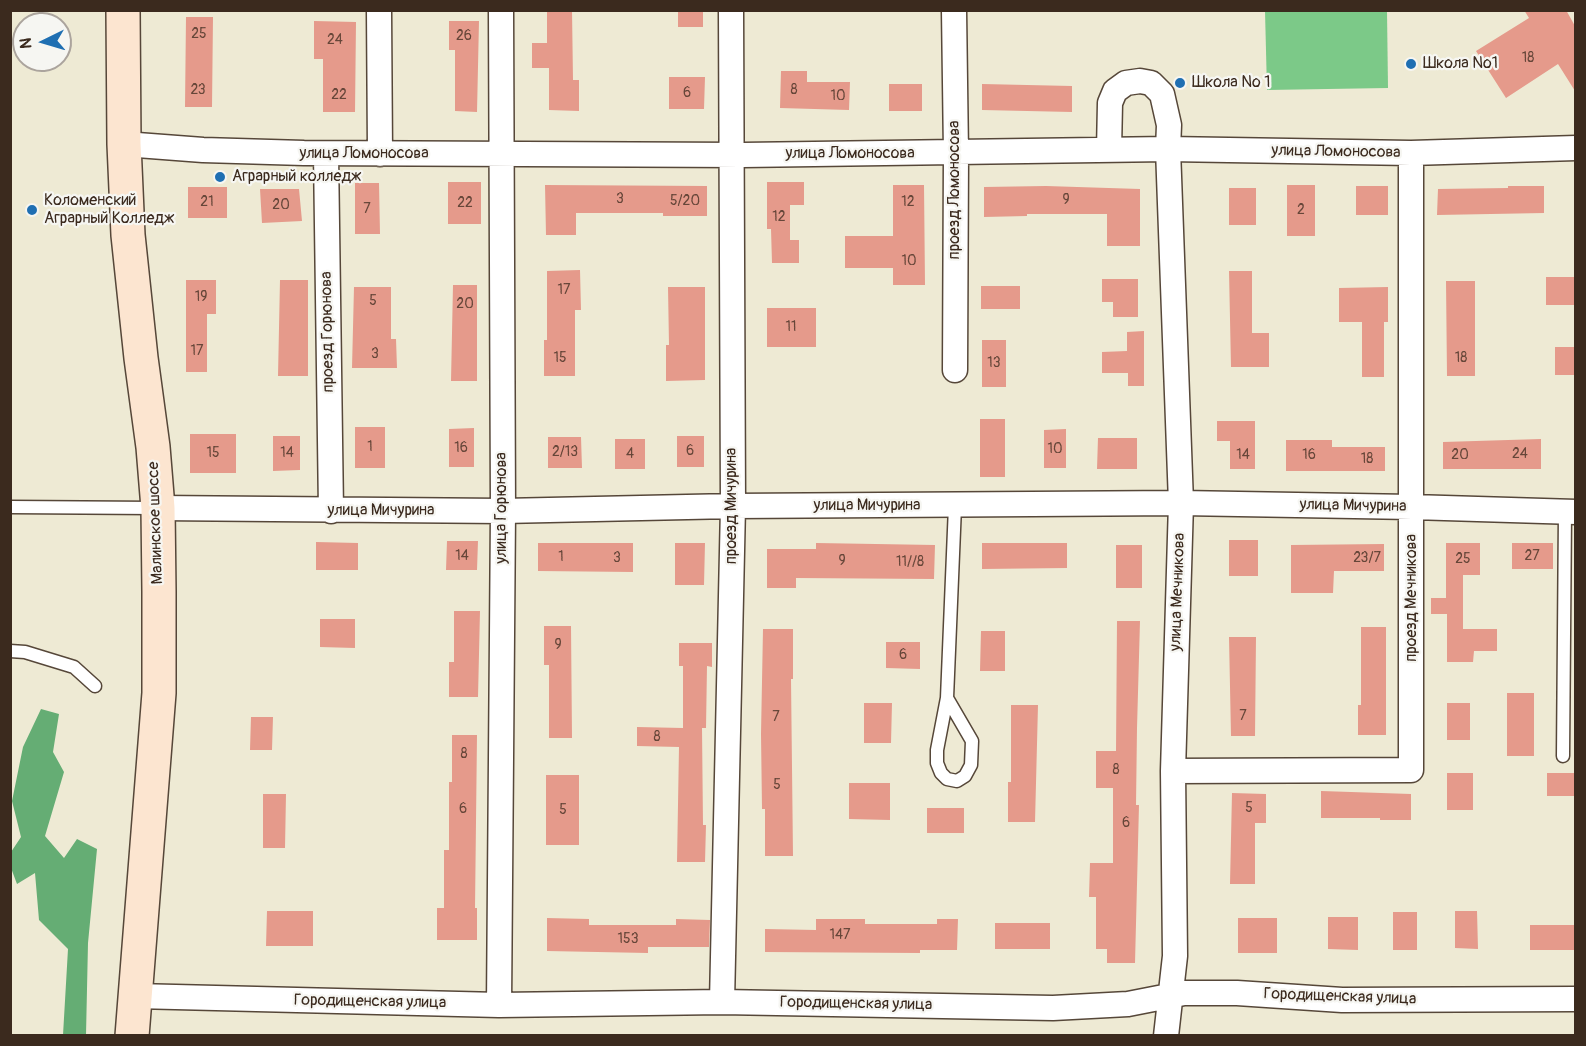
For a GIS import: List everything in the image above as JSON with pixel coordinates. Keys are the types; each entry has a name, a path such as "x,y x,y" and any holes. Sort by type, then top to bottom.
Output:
{"main road":[{"name":"Малинское шоссе","path":"123,10 124,144 128,235 158,508 159,693 132,1035"}],"street":[{"path":"379,10 380,154"},
{"name":"улица Горюнова","path":"499,1005 503,511 501,10"},
{"name":"проезд Мичурина","path":"723,1002 733,506 731,10"},
{"name":"проезд Ломоносова","path":"954,10 955,370"},
{"path":"1109,150 1110,103 1115,91 1126,83 1140,81 1151,83 1162,94 1169,125 1168,149"},
{"name":"улица Ломоносова","path":"124,144 203,150 380,154 730,155 956,154 1168,149 1412,153 1575,148"},
{"name":"улица Мечникова","path":"1166,1035 1175,956 1173,771 1181,503 1168,149"},
{"name":"проезд Горюнова","path":"326,153 330,511"},
{"name":"проезд Мечникова","path":"1173,771 1411,770 1412,153"},
{"name":"улица Мичурина","path":"158,508 503,511 733,506 1181,503 1570,512"},
{"name":"Городищенская улица","path":"135,996 499,1005 723,1002 1053,1008 1128,1004 1184,993 1238,993 1342,1000 1575,999"}],"lane":[{"path":"947,698 972,741 970,765 965,776 957,781 947,779 941,773 937,763 937,750 947,698 955,506"},
{"path":"10,507 158,508"},
{"path":"1563,756 1570,512"},
{"path":"10,651 25,652 74,667 95,686"}],"green space":[{"path":"1265,11 1387,11 1388,88 1267,90"},
{"path":"41,709 59,714 53,752 64,772 45,836 64,858 77,839 97,849 88,943 86,1035 63,1035 68,949 39,920 35,873 17,884 11,868 11,852 21,837 12,801 23,747"}],"building":[{"path":"547,10 572,10 573,80 579,80 579,111 549,110 549,68 532,68 532,43 547,43"},
{"path":"678,10 703,10 703,27 678,27"},
{"path":"1524,10 1566,10 1575,26 1575,91 1558,64 1506,98 1476,51 1529,18"},
{"path":"186,17 213,17 212,107 185,107"},
{"path":"314,21 356,22 355,112 323,112 323,59 314,59"},
{"path":"449,21 479,21 477,112 455,111 455,50 449,50"},
{"path":"781,71 807,71 807,82 850,82 849,110 780,108"},
{"path":"669,77 705,77 704,109 669,109"},
{"path":"889,84 922,84 922,111 889,111"},
{"path":"982,84 1072,86 1072,112 982,110"},
{"path":"448,182 481,182 481,224 448,224"},
{"path":"767,182 804,182 804,205 790,205 790,240 799,240 799,263 772,263 771,229 767,229"},
{"path":"355,183 379,183 380,234 355,234"},
{"path":"545,185 707,186 707,216 663,216 663,213 576,213 576,235 546,235"},
{"path":"893,185 924,185 925,285 893,285 893,268 845,268 845,236 893,236"},
{"path":"1287,185 1315,185 1315,236 1287,236"},
{"path":"1356,186 1388,186 1388,215 1356,215"},
{"path":"1508,186 1544,186 1544,213 1437,215 1438,189 1508,188"},
{"path":"188,187 227,187 227,218 188,218"},
{"path":"984,187 1140,189 1140,246 1107,246 1107,214 1027,214 1027,216 984,217"},
{"path":"1229,188 1256,188 1256,225 1229,225"},
{"path":"260,189 299,189 302,221 262,223"},
{"path":"580,270 581,310 575,310 575,376 544,376 544,340 547,340 547,271"},
{"path":"1229,271 1252,271 1252,333 1269,333 1269,367 1231,367"},
{"path":"1546,277 1575,277 1575,305 1546,305"},
{"path":"1102,279 1138,279 1138,317 1113,317 1113,302 1102,302"},
{"path":"186,280 216,280 216,314 207,314 207,372 186,372"},
{"path":"280,280 308,280 308,376 278,376"},
{"path":"1446,281 1475,281 1475,376 1447,376"},
{"path":"453,285 477,285 477,381 451,381"},
{"path":"981,286 1020,286 1020,309 981,309"},
{"path":"354,287 391,287 391,339 396,339 397,368 352,368"},
{"path":"668,287 705,287 705,380 666,381 666,345 669,345"},
{"path":"1388,287 1388,322 1384,322 1384,377 1362,377 1362,322 1339,322 1339,288"},
{"path":"767,308 816,308 816,347 767,347"},
{"path":"1144,331 1144,386 1128,386 1128,373 1102,373 1102,352 1127,351 1127,332"},
{"path":"982,340 1006,340 1006,387 982,387"},
{"path":"1555,347 1575,347 1575,375 1555,375"},
{"path":"980,419 1005,419 1005,477 980,477"},
{"path":"1217,421 1255,421 1255,469 1230,469 1230,441 1217,441"},
{"path":"355,427 385,427 385,468 355,468"},
{"path":"474,428 474,467 449,467 449,429"},
{"path":"1066,429 1066,468 1044,468 1044,430"},
{"path":"190,434 236,434 236,473 190,473"},
{"path":"273,436 300,436 300,470 273,471"},
{"path":"677,436 704,436 704,467 677,467"},
{"path":"548,437 581,437 582,468 548,468"},
{"path":"1098,438 1137,438 1137,469 1097,469"},
{"path":"615,439 645,439 645,469 615,469"},
{"path":"1541,439 1541,469 1443,469 1443,442"},
{"path":"1286,440 1332,440 1332,447 1385,447 1385,471 1286,471"},
{"path":"1229,540 1258,540 1258,576 1229,576"},
{"path":"447,541 478,541 477,570 446,570"},
{"path":"316,542 358,543 358,570 316,570"},
{"path":"538,543 633,543 633,572 538,571"},
{"path":"675,543 705,543 704,585 675,585"},
{"path":"816,543 935,545 934,579 796,578 796,588 767,588 767,549 816,549"},
{"path":"982,543 1067,543 1067,568 982,569"},
{"path":"1446,543 1480,543 1480,575 1463,575 1463,629 1497,629 1497,651 1474,651 1473,662 1447,662 1447,614 1431,614 1431,598 1446,598"},
{"path":"1512,543 1553,543 1553,569 1512,569"},
{"path":"1384,544 1384,571 1334,571 1333,593 1291,593 1291,545"},
{"path":"1116,545 1142,545 1142,588 1116,588"},
{"path":"454,611 480,611 478,697 449,697 449,662 454,662"},
{"path":"320,619 355,619 355,648 320,647"},
{"path":"1117,621 1140,621 1135,963 1107,963 1107,949 1096,949 1096,897 1089,897 1090,863 1113,863 1113,788 1096,788 1096,751 1116,751"},
{"path":"544,626 571,626 572,738 549,738 549,665 544,665"},
{"path":"1361,627 1386,627 1386,735 1358,735 1358,705 1361,705"},
{"path":"763,629 793,629 793,679 791,679 793,856 765,856 761,734"},
{"path":"981,631 1005,631 1005,671 980,671"},
{"path":"1229,637 1256,637 1255,736 1231,736"},
{"path":"886,642 920,642 920,669 886,668"},
{"path":"679,643 712,643 712,667 707,666 706,728 702,728 703,825 706,825 705,862 677,862 679,747 637,746 637,727 683,728 683,666 679,666"},
{"path":"1507,693 1534,693 1534,756 1507,756"},
{"path":"864,703 892,703 891,743 864,743"},
{"path":"1447,703 1470,703 1470,740 1447,740"},
{"path":"1011,705 1038,705 1035,822 1008,822 1008,782 1011,782"},
{"path":"251,717 273,717 272,750 250,750"},
{"path":"452,735 477,735 475,908 477,908 477,940 437,940 437,908 444,908 444,850 449,850"},
{"path":"1447,773 1473,773 1473,810 1447,810"},
{"path":"1547,773 1575,773 1575,796 1547,796"},
{"path":"546,775 579,775 579,845 546,845"},
{"path":"849,783 890,783 890,820 849,819"},
{"path":"1321,791 1411,794 1411,820 1321,818"},
{"path":"1232,793 1266,794 1266,823 1255,823 1255,884 1230,884"},
{"path":"263,794 286,794 285,848 263,848"},
{"path":"927,808 964,808 964,833 927,833"},
{"path":"267,911 313,911 313,946 266,946"},
{"path":"1455,911 1477,911 1478,949 1455,948"},
{"path":"1393,912 1417,912 1417,950 1393,950"},
{"path":"1328,917 1358,917 1358,950 1328,949"},
{"path":"547,918 589,919 589,925 676,925 676,919 710,920 709,947 648,947 648,953 547,951"},
{"path":"1238,918 1277,918 1277,953 1238,953"},
{"path":"816,919 865,919 865,924 937,924 937,919 958,919 957,950 920,950 920,953 765,952 765,929 816,930"},
{"path":"995,923 1050,923 1050,949 995,949"},
{"path":"1530,925 1575,925 1575,950 1530,950"}],"place":[{"name":"Школа №1","path":"1411,64"},
{"name":"Школа № 1","path":"1180,83"},
{"name":"Аграрный колледж","path":"220,177"},
{"name":"Коломенский Аграрный Колледж","path":"32,210"}]}
